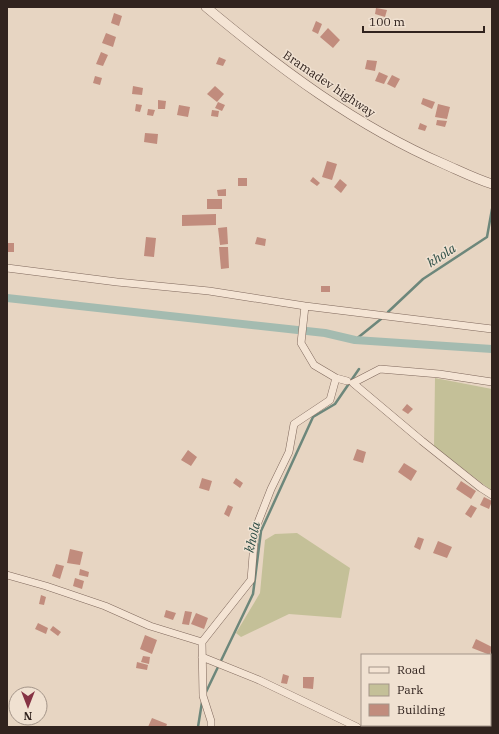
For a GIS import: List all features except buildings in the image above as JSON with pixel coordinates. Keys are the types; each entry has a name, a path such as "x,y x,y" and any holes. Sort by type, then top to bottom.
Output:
{"street":[{"name":"Bramadev highway","path":"206,7 254,47 346,112 417,152 489,183"},
{"path":"7,268 117,282 209,291 305,306 492,329"},
{"path":"305,306 301,343 314,365 336,378 347,381"},
{"path":"492,382 439,374 380,369 353,383 422,441 492,495"},
{"path":"211,727 211,721 203,696 202,642 251,580 255,530 271,489 289,452 294,424 330,400 336,378"},
{"path":"7,575 46,586 105,606 150,626 202,642"},
{"path":"202,656 259,680 357,727"}],"green space":[{"path":"435,378 492,389 492,491 434,448"},
{"path":"297,533 350,568 341,618 289,614 241,637 236,633 260,593 265,540 275,534"}],"waterway":[{"name":"khola","path":"388,312 423,279 487,237 492,209"},
{"path":"7,298 325,333 355,340 492,349"},
{"name":"khola","path":"355,340 381,319"},
{"name":"khola","path":"206,692 253,594 261,531 313,417 335,404 359,369"},
{"name":"khola","path":"198,727 202,702"}]}
